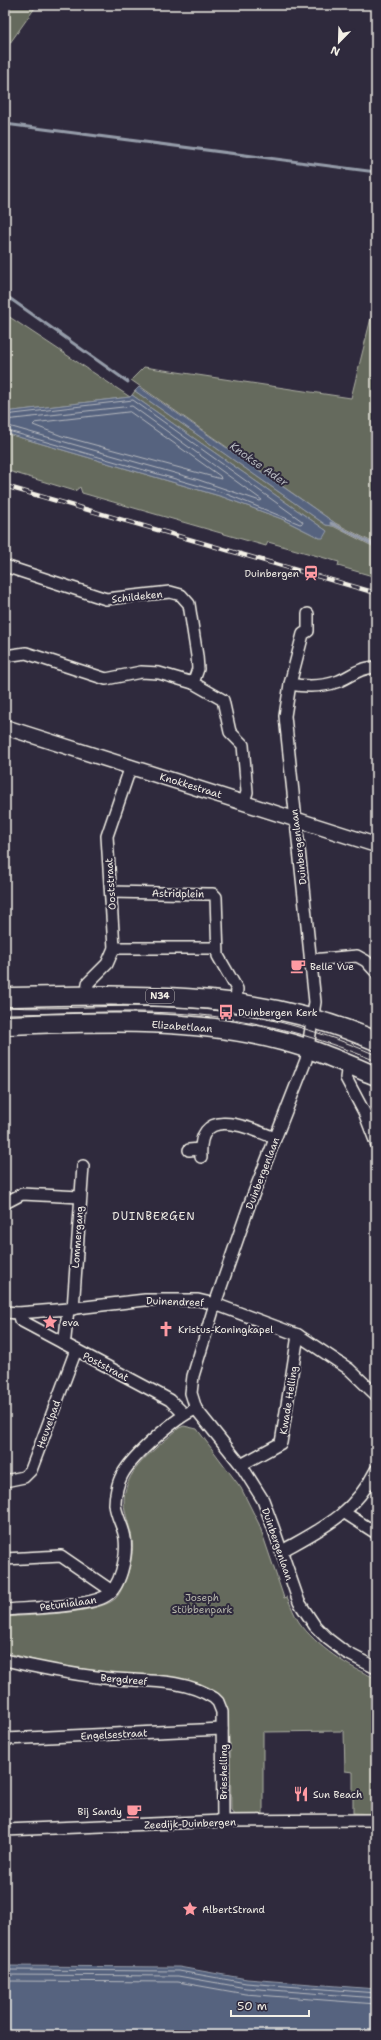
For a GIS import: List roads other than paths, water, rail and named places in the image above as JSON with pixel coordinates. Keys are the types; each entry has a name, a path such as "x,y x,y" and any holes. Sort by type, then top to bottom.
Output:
{"main road":[{"name":"N34","path":"5,997 178,996 236,1002 312,1018 376,1041"},
{"name":"Elizabetlaan","path":"5,1025 173,1024 208,1027 282,1041 308,1049 376,1076"}],"street":[{"name":"Schildeken","path":"5,566 106,599 170,592 181,595 189,604 197,656 198,669 193,683"},
{"name":"Duinbergenlaan","path":"308,614 308,631 303,634 290,684 285,716 315,1002 308,1049 306,1060 214,1304 191,1383 191,1393 196,1409 241,1465 263,1500 299,1602 315,1626 328,1639 345,1652 376,1668"},
{"path":"5,656 26,653 106,679 142,672 159,673 193,683 223,700 230,732 242,745 246,792 244,802"},
{"path":"290,684 322,686 339,680 361,668 376,669"},
{"name":"Knokkestraat","path":"5,727 376,844"},
{"name":"Ooststraat","path":"87,996 88,983 107,964 114,948 107,836 131,766"},
{"name":"Astridplein","path":"111,892 213,894 216,897 218,956 237,989 236,1002"},
{"path":"114,948 217,948"},
{"path":"311,960 349,956 362,957 376,972"},
{"path":"348,1064 346,1078 364,1112 376,1143"},
{"path":"189,1150 200,1153 207,1130 214,1124 232,1124 276,1138"},
{"name":"Lommergang","path":"70,1309 83,1166"},
{"path":"5,1203 22,1194 80,1197"},
{"name":"Duinendreef","path":"5,1312 18,1313 70,1309 145,1300 198,1300 214,1304 298,1335 349,1369 376,1395"},
{"path":"63,1342 70,1309"},
{"name":"Poststraat","path":"18,1313 20,1320 170,1400 184,1414"},
{"name":"Kwade Helling","path":"241,1465 281,1443 298,1335"},
{"name":"Heuvelpad","path":"5,1481 24,1477 31,1470 76,1350"},
{"path":"5,1559 61,1556 112,1591 124,1560 125,1549 125,1538 118,1519 115,1504 119,1482 132,1461 184,1414 196,1409"},
{"path":"282,1551 345,1513 367,1488 376,1470"},
{"path":"345,1513 376,1533"},
{"name":"Petunialaan","path":"5,1610 67,1605 103,1597 112,1591"},
{"name":"Bergdreef","path":"5,1660 71,1673 128,1680 178,1683 188,1686 209,1694 218,1702 222,1712 222,1726"},
{"name":"Engelsestraat","path":"5,1739 222,1726"},
{"name":"Brieshelling","path":"222,1726 223,1821"},
{"name":"Zeedijk-Duinbergen","path":"5,1830 223,1821 376,1820"}],"water":[{"path":"139,387 335,523 333,526 326,525 135,391"},
{"path":"132,395 327,531 323,538 320,538 282,519 223,497 5,433 5,412 130,397"},
{"path":"5,1966 179,1967 247,1979 376,1989 376,2035 5,2035"}],"waterway":[{"path":"5,124 376,172"},
{"name":"Knokse Ader","path":"5,295 128,382"},
{"name":"Knokse Ader","path":"331,523 376,546"}],"tram line":[{"path":"5,1007 47,1008 152,1006 199,1008 225,1011 277,1021 302,1028 376,1055"},
{"path":"5,1014 152,1012 225,1018 251,1022 302,1035 376,1061"}],"railway":[{"path":"5,486 376,593"}],"place":[{"name":"Duinbergen","path":"311,573"},
{"name":"Belle Vue","path":"298,966"},
{"name":"Duinbergen Kerk","path":"226,1012"},
{"name":"eva","path":"50,1322"},
{"name":"Kristus-Koningkapel","path":"166,1329"},
{"name":"Sun Beach","path":"301,1794"},
{"name":"Bij Sandy","path":"134,1811"},
{"name":"AlbertStrand","path":"190,1909"}],"district":[{"name":"DUINBERGEN","path":"154,1216"}],"park label":[{"name":"Joseph Stübbenpark","path":"202,1602"}]}
